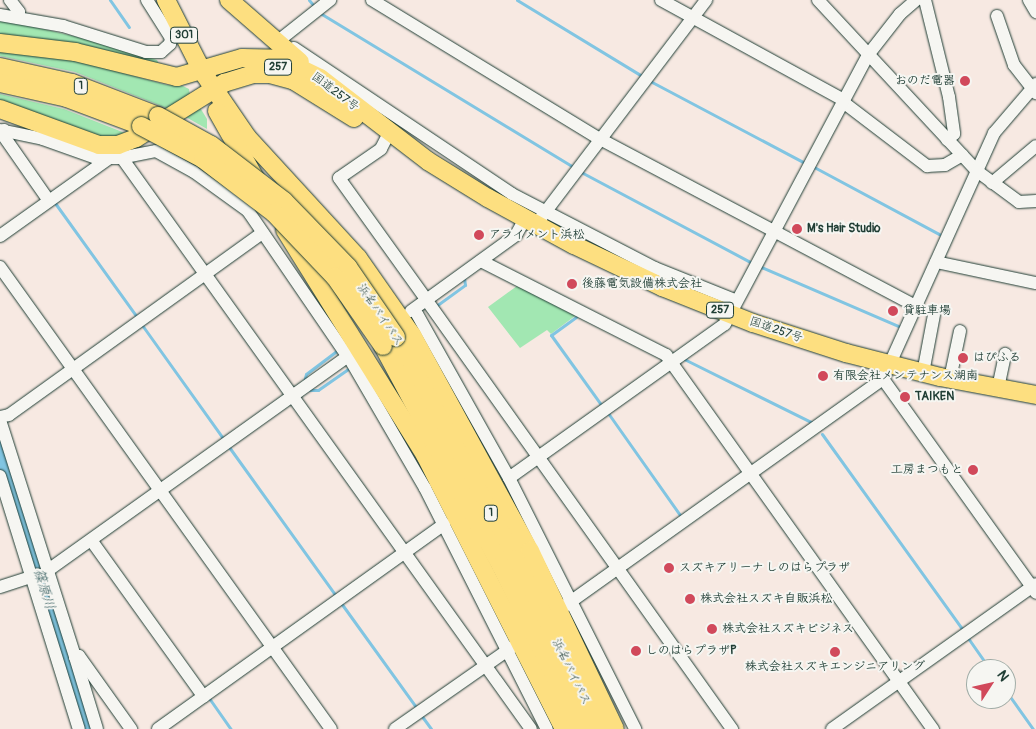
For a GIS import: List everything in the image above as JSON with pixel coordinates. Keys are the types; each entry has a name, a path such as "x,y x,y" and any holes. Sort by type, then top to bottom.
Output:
{"highway":[{"name":"301","path":"166,0 202,70"},
{"name":"257","path":"229,0 279,40 320,78"},
{"name":"国道257号","path":"0,43 75,52 168,76 202,70 242,58 261,56 290,63 320,78 428,160"},
{"name":"257","path":"202,70 215,78 252,66 278,68 302,79 343,112"},
{"name":"浜名バイパス","path":"0,67 72,83 158,116 230,158 284,201 402,324 599,729"},
{"path":"202,70 277,216 353,353 434,472 515,645 564,729"},
{"name":"国道257号","path":"0,109 108,146 136,138 211,89 254,74 278,75 300,84 343,112 632,274 734,308 886,372 922,373 1036,395"},
{"name":"浜名バイパス","path":"0,84 67,98 141,126 203,159 274,213 335,277 402,324 501,566 581,729"},
{"path":"211,89 260,154 338,234 402,324 448,396 566,606 615,729"}],"street":[{"path":"10,0 19,12 18,18"},
{"path":"0,15 88,33 154,53 167,49 171,38 147,0"},
{"path":"240,0 279,40 482,175 536,219"},
{"path":"279,40 330,0"},
{"path":"372,0 600,139 916,306"},
{"path":"661,0 692,19 844,101 926,166 945,165 962,155"},
{"path":"402,324 459,276 516,236 536,219 600,139 706,0"},
{"path":"818,0 977,171 1019,202 1036,201"},
{"path":"509,478 725,324 868,55 900,14 916,0"},
{"path":"925,0 949,97 954,134 947,140"},
{"path":"1029,0 1036,12"},
{"path":"566,606 751,474 886,372 998,127 1035,88 1014,65 997,16"},
{"path":"2,130 108,159 122,158 151,150 170,157 244,207 353,353 444,524 515,645 547,729"},
{"path":"2,130 3,135 50,201"},
{"path":"387,137 381,149 339,178 732,729"},
{"path":"992,183 1036,146"},
{"path":"122,158 531,729"},
{"path":"0,236 108,159"},
{"path":"79,729 0,419 262,233"},
{"path":"481,261 666,355 933,729"},
{"path":"936,262 1036,283"},
{"path":"0,267 331,729"},
{"path":"402,324 426,300 448,292 459,276"},
{"path":"402,324 426,300"},
{"path":"922,373 934,314"},
{"path":"402,324 509,478 566,606 635,729"},
{"path":"950,379 960,331"},
{"path":"0,587 41,574 353,353"},
{"path":"998,388 1005,354"},
{"path":"832,729 1034,588 886,372"},
{"path":"0,476 75,657 97,729"},
{"path":"158,729 444,524"},
{"path":"91,540 204,697"},
{"path":"395,729 485,664 515,645"},
{"path":"75,657 80,656 131,729"}],"green space":[{"path":"0,19 112,45 157,60 159,64 0,38"},
{"path":"0,49 53,54 167,85 183,86 189,89 190,96 169,109 75,72 0,56"},
{"path":"0,94 64,109 125,133 108,139 0,103"},
{"path":"199,106 207,119 207,129 184,116"},
{"path":"517,286 575,316 551,334 547,330 520,348 488,307"}],"waterway":[{"path":"110,0 129,27"},
{"path":"309,0 314,6"},
{"path":"517,0 642,76"},
{"path":"320,13 573,167"},
{"path":"650,81 805,163"},
{"path":"814,167 939,234"},
{"path":"581,172 752,263"},
{"path":"55,203 137,317"},
{"path":"761,267 900,327"},
{"path":"436,306 465,285 464,278"},
{"path":"576,317 551,335 602,406"},
{"path":"142,325 223,438"},
{"path":"304,382 306,374 337,351"},
{"path":"684,359 815,424"},
{"path":"310,390 318,390 349,368"},
{"path":"608,413 682,518"},
{"path":"822,434 963,630"},
{"path":"229,447 336,596"},
{"name":"篠原川","path":"0,448 88,729"},
{"path":"341,603 416,707"},
{"path":"968,638 983,659"},
{"path":"209,698 231,729"},
{"path":"1016,705 1033,729"},
{"path":"421,715 431,729"}],"place":[{"name":"おのだ電器","path":"965,81"},
{"name":"M's Hair Studio","path":"797,229"},
{"name":"アライメント浜松","path":"479,235"},
{"name":"後藤電気設備株式会社","path":"572,284"},
{"name":"貸駐車場","path":"893,311"},
{"name":"はぴふる","path":"963,358"},
{"name":"有限会社メンテナンス湖南","path":"823,376"},
{"name":"TAIKEN","path":"905,397"},
{"name":"工房まつもと","path":"973,470"},
{"name":"スズキアリーナ しのはらプラザ","path":"669,568"},
{"name":"株式会社スズキ自販浜松","path":"690,599"},
{"name":"株式会社スズキビジネス","path":"712,629"},
{"name":"しのはらプラザP","path":"636,651"},
{"name":"株式会社スズキエンジニアリング","path":"835,652"}]}
